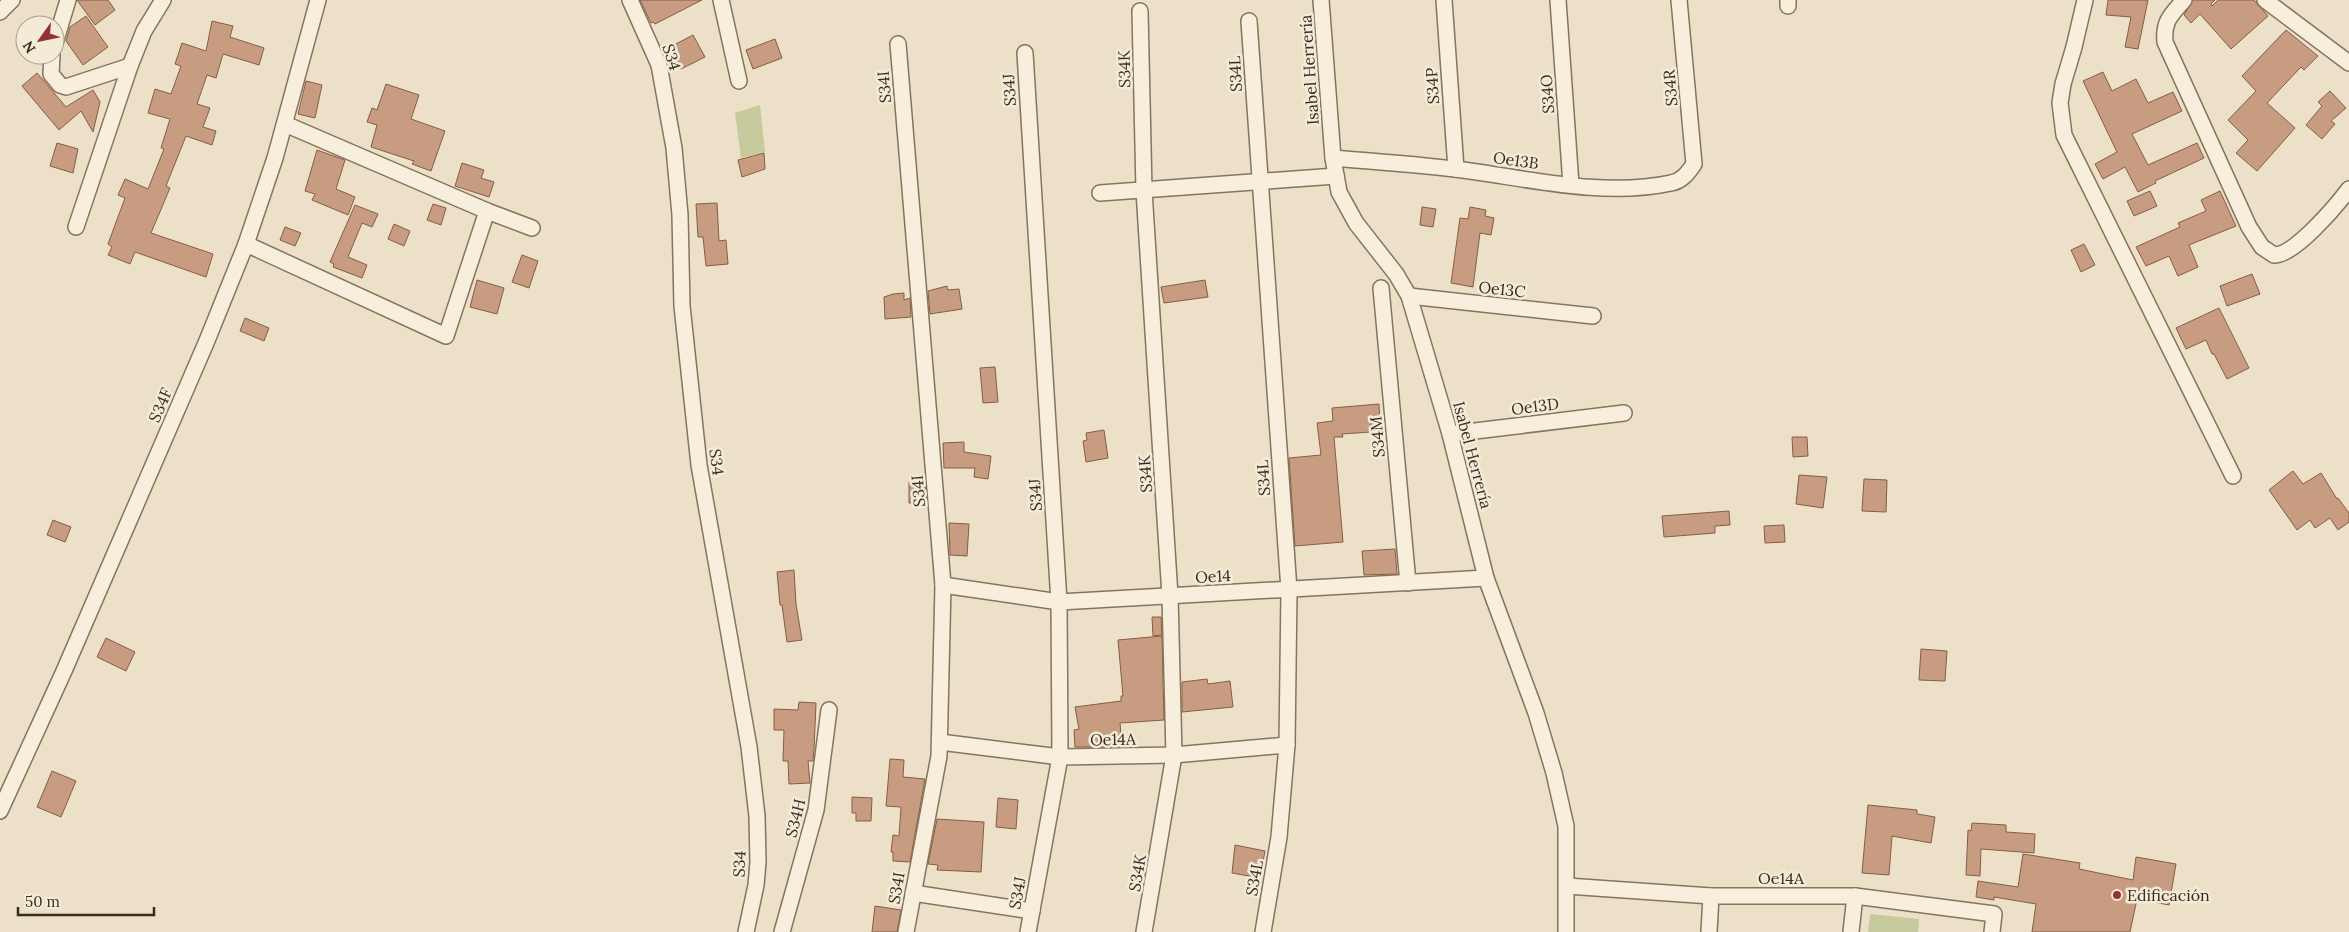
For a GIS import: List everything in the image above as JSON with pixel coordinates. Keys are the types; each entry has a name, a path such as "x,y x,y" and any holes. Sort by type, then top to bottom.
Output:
{"street":[{"path":"0,12 12,0"},
{"path":"63,15 68,0"},
{"path":"76,227 130,66 144,31 163,0"},
{"name":"S34F","path":"0,811 72,653 206,343 246,244 285,124 318,0"},
{"name":"S34","path":"630,0 659,65 674,148 680,215 682,306 699,465 749,747 757,816 758,862 756,885 746,932"},
{"path":"721,0 739,81"},
{"name":"Isabel Herrería","path":"1321,0 1333,158 1339,192 1356,223 1396,274 1409,296 1450,434 1486,578 1536,714 1554,773 1566,826 1566,932"},
{"name":"S34P","path":"1444,0 1456,169"},
{"name":"S34O","path":"1558,0 1571,185"},
{"name":"S34R","path":"1679,0 1694,156 1694,164 1690,171"},
{"path":"2085,0 2063,84 2060,103 2064,135 2233,476"},
{"path":"2184,0 2166,24 2164,29 2165,42 2249,227 2262,247 2274,255 2285,252 2309,233 2349,189"},
{"path":"2266,0 2349,63"},
{"name":"S34K","path":"1140,11 1144,191 1170,596 1174,755 1144,932"},
{"name":"S34L","path":"1249,21 1289,590 1287,745 1280,837 1263,932"},
{"name":"S34I","path":"898,44 943,585 940,742 906,932"},
{"name":"S34J","path":"1025,53 1059,602 1060,757 1028,932"},
{"path":"50,65 51,74 60,84 66,87 130,66"},
{"path":"285,124 487,211 532,228"},
{"name":"Oe13B","path":"1333,158 1456,169 1571,185 1623,189 1673,183 1683,178 1690,171"},
{"path":"1100,193 1336,176"},
{"path":"246,244 446,336 487,211"},
{"name":"S34M","path":"1381,288 1408,583"},
{"name":"Oe13C","path":"1409,296 1593,316"},
{"name":"Oe13D","path":"1450,434 1624,414"},
{"name":"Oe14","path":"943,585 1059,602 1486,578"},
{"name":"S34H","path":"782,932 816,810 829,710"},
{"name":"Oe14A","path":"940,742 1060,757 1174,755 1287,745"},
{"name":"Oe14A","path":"1567,886 1710,896 1855,896 1994,914 1992,932"},
{"path":"913,893 1032,911"},
{"path":"1709,932 1710,896"},
{"path":"1851,932 1855,896"}],"green space":[{"path":"760,105 765,152 741,158 735,113"},
{"path":"1870,914 1919,919 1918,932 1868,932"}],"building":[{"path":"77,0 108,0 115,10 95,25"},
{"path":"640,0 702,0 655,24 651,23"},
{"path":"2108,0 2148,0 2138,49 2125,47 2131,17 2106,15"},
{"path":"2193,0 2215,0 2211,4 2212,6 2218,0 2254,0 2268,16 2231,49 2200,14 2191,23 2184,15"},
{"path":"86,16 108,47 83,65 66,41 70,27"},
{"path":"212,21 233,26 230,37 264,48 259,65 223,54 216,78 207,75 197,104 210,108 203,127 216,131 212,145 186,136 166,186 170,188 151,233 213,254 206,277 135,252 130,264 108,255 112,247 108,244 125,198 118,195 125,179 148,189 164,149 161,148 170,119 148,113 155,89 171,94 181,66 175,64 182,43 206,51"},
{"path":"2286,30 2318,56 2304,70 2301,67 2267,103 2295,128 2257,171 2236,153 2248,140 2228,120 2256,91 2242,76"},
{"path":"693,35 705,57 681,69 670,47"},
{"path":"775,39 782,58 753,69 746,50"},
{"path":"2103,72 2112,91 2136,79 2148,103 2173,92 2182,111 2132,134 2148,165 2197,143 2204,158 2155,181 2156,183 2138,192 2125,167 2103,179 2095,164 2117,152 2083,81"},
{"path":"37,73 66,107 93,90 100,102 93,132 81,111 59,130 22,86"},
{"path":"306,81 322,85 315,118 298,114"},
{"path":"386,84 419,95 411,119 445,131 431,171 412,164 414,161 371,147 377,125 367,122 372,108 377,110"},
{"path":"2330,91 2346,108 2331,121 2335,124 2322,139 2306,125 2322,106 2318,102"},
{"path":"57,143 78,149 73,173 50,166"},
{"path":"317,150 345,160 336,189 355,197 348,215 312,200 315,194 305,191"},
{"path":"764,153 765,169 742,177 738,160"},
{"path":"462,163 484,170 481,178 494,182 489,197 455,186"},
{"path":"2150,191 2157,206 2134,216 2127,201"},
{"path":"2220,191 2236,226 2189,245 2198,267 2178,276 2169,256 2146,266 2136,247 2180,227 2178,223 2206,211 2201,200"},
{"path":"717,203 719,241 726,240 728,264 706,266 703,237 698,237 696,204"},
{"path":"433,204 446,208 441,225 427,220"},
{"path":"355,205 378,214 372,227 362,223 348,257 367,265 362,278 333,267 334,264 330,262"},
{"path":"1422,207 1436,209 1433,227 1420,225"},
{"path":"1470,207 1486,210 1485,216 1494,218 1491,235 1480,233 1473,287 1451,283 1460,218 1468,219"},
{"path":"394,224 410,231 404,246 388,239"},
{"path":"285,227 301,233 295,246 280,240"},
{"path":"2084,244 2095,265 2081,272 2071,250"},
{"path":"522,255 538,261 529,288 512,282"},
{"path":"2252,274 2260,294 2227,306 2220,286"},
{"path":"477,280 504,288 497,314 470,307"},
{"path":"1205,280 1208,297 1164,303 1161,287"},
{"path":"947,286 948,290 959,289 962,309 930,314 928,291"},
{"path":"904,293 904,300 910,298 911,317 885,319 884,297"},
{"path":"2219,308 2249,368 2227,379 2206,340 2186,349 2176,328"},
{"path":"245,318 269,328 264,341 240,331"},
{"path":"995,367 998,402 983,403 980,368"},
{"path":"1379,404 1380,424 1371,424 1371,432 1342,434 1343,437 1334,437 1343,542 1295,546 1289,458 1321,455 1317,423 1333,421 1332,408"},
{"path":"1104,430 1108,458 1086,462 1083,441 1087,440 1086,433"},
{"path":"1792,437 1807,437 1808,456 1793,457"},
{"path":"964,442 964,452 991,456 988,479 974,477 975,468 944,468 943,443"},
{"path":"2293,471 2303,484 2321,473 2337,499 2349,513 2349,522 2338,530 2330,518 2315,528 2310,520 2297,530 2269,490"},
{"path":"1799,475 1827,477 1823,508 1796,504"},
{"path":"1864,479 1887,480 1886,512 1862,511"},
{"path":"909,482 925,482 927,503 909,503"},
{"path":"1729,511 1730,525 1715,526 1715,533 1664,537 1662,516"},
{"path":"53,520 71,527 65,542 47,535"},
{"path":"949,523 969,524 967,556 950,555"},
{"path":"1784,525 1785,542 1765,543 1764,526"},
{"path":"1395,549 1397,574 1364,575 1362,551"},
{"path":"794,570 796,604 802,640 787,642 782,605 780,605 777,572"},
{"path":"1152,617 1161,617 1162,635 1153,636"},
{"path":"1162,636 1164,720 1120,723 1122,747 1075,747 1074,730 1079,729 1075,707 1121,701 1121,696 1123,696 1118,640"},
{"path":"106,638 135,652 126,671 97,657"},
{"path":"1921,649 1947,651 1945,681 1919,680"},
{"path":"1207,679 1208,684 1230,681 1233,707 1182,712 1182,682"},
{"path":"799,702 816,703 813,761 808,761 810,783 789,784 788,761 783,761 784,730 774,730 774,709 798,710"},
{"path":"890,759 904,760 903,777 925,779 910,862 893,861 893,852 891,852 893,835 899,836 901,807 886,806"},
{"path":"52,771 76,781 61,817 37,807"},
{"path":"852,797 872,798 871,821 856,821 856,813 852,813"},
{"path":"998,798 1018,800 1016,829 996,827"},
{"path":"1868,805 1917,810 1917,814 1935,817 1931,843 1892,836 1889,875 1862,873"},
{"path":"937,819 984,822 981,872 937,870 938,865 928,864"},
{"path":"1972,823 2006,825 2006,832 2035,834 2034,853 1981,849 1980,876 1966,875 1968,830 1971,831"},
{"path":"1235,845 1265,851 1260,878 1232,873"},
{"path":"2023,854 2080,863 2079,869 2133,880 2136,857 2176,864 2169,905 2137,899 2130,932 2032,932 2036,904 1994,897 1994,900 1976,897 1978,881 2018,887"},
{"path":"875,906 901,910 897,932 872,932"}],"place":[{"name":"Edificación","path":"2117,895"}]}
